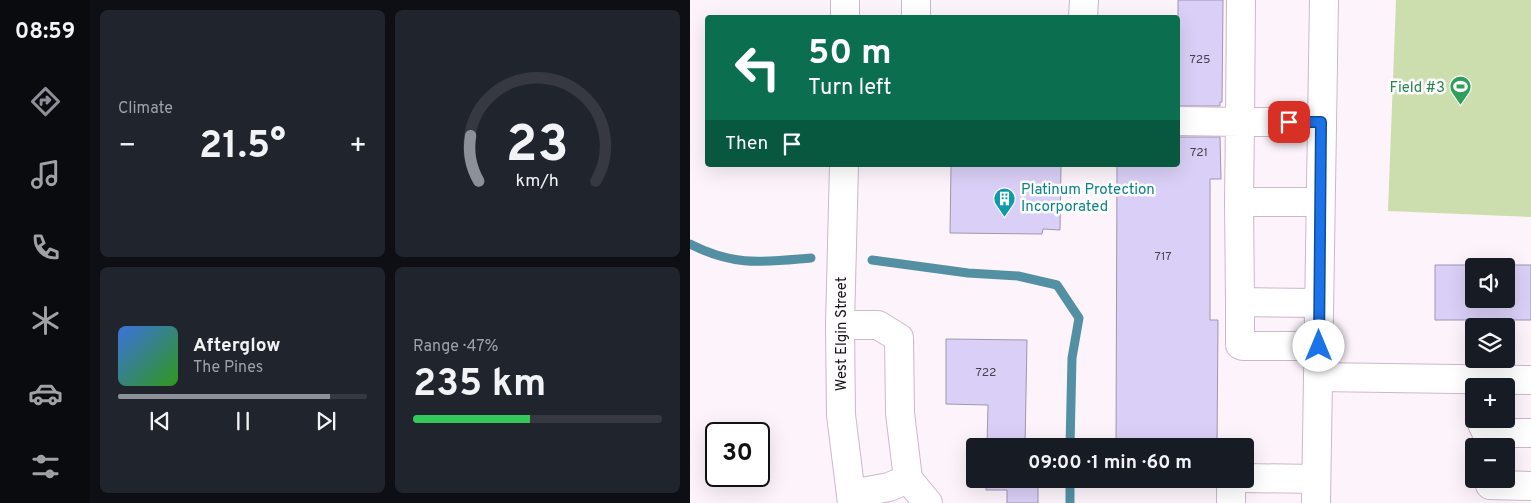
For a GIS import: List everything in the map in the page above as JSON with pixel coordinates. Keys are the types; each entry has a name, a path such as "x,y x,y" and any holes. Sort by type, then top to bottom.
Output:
{"street":[{"path":"845,0 845,15"},
{"path":"916,0 916,15"},
{"path":"1083,15 1084,0"},
{"path":"1241,0 1240,344 1243,346 1319,346"},
{"path":"1254,480 1316,491 1319,202 1324,0"},
{"path":"1180,121 1321,122"},
{"name":"West Elgin Street","path":"844,167 840,325 841,415 852,498"},
{"path":"1239,202 1319,202"},
{"path":"1240,302 1319,303"},
{"path":"840,325 878,325 900,338 900,413 908,479 928,503"},
{"path":"1318,377 1465,388"},
{"path":"1515,382 1531,380"},
{"path":"1486,435 1531,433"},
{"path":"852,498 908,479"},
{"path":"1490,489 1531,486"},
{"path":"1231,488 1231,503"}],"green space":[{"name":"Field #3","path":"1396,0 1531,0 1531,217 1388,211"}],"building":[{"path":"1178,0 1223,0 1222,102 1220,102 1220,106 1180,106 1180,15 1178,15"},
{"path":"1180,137 1220,137 1221,179 1210,179 1210,320 1218,320 1217,438 1116,438 1117,167 1180,167"},
{"name":"Platinum Protection Incorporated","path":"951,167 1061,167 1060,230 1043,229 1042,234 950,233"},
{"path":"1435,265 1465,265 1465,308 1515,308 1515,265 1531,265 1531,320 1515,320 1515,318 1465,318 1465,320 1435,320"},
{"path":"946,339 1027,340 1025,438 987,438 988,405 946,404"},
{"path":"986,488 1038,488 1038,503 1007,503 1007,490 986,490"}],"waterway":[{"path":"690,244 735,260 778,261 811,258"},
{"path":"872,260 968,273 1018,276 1057,285 1079,318 1072,358 1070,438"},
{"path":"1070,488 1070,503"}],"place":[{"name":"Field #3","path":"1461,106"},
{"name":"Platinum Protection Incorporated","path":"1005,217"}],"route":[{"path":"1289,122 1321,122 1319,346"}]}
